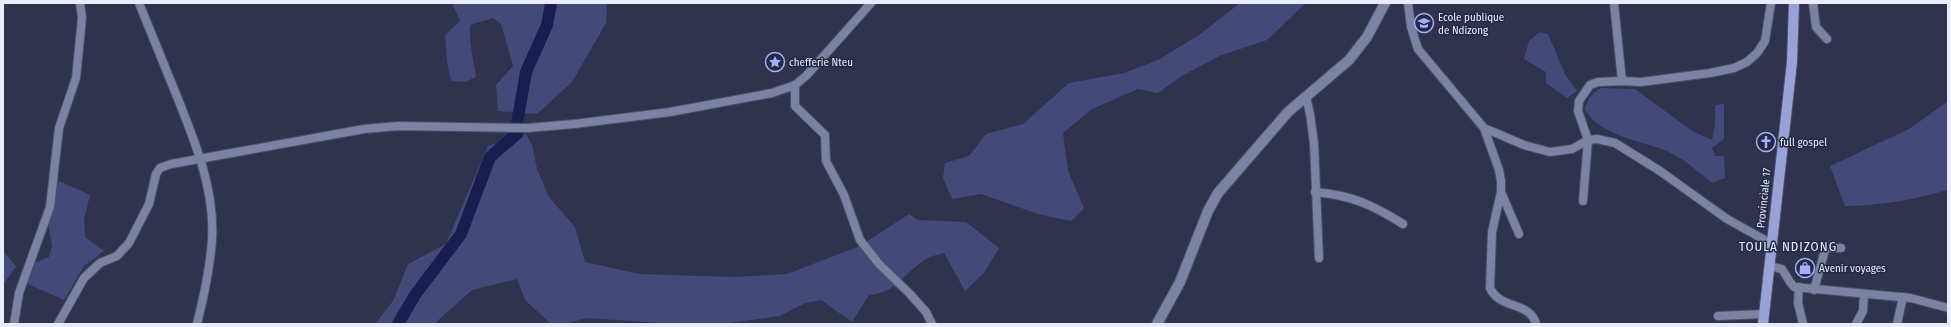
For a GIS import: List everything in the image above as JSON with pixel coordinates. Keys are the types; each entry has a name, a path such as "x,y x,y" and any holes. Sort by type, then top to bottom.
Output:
{"main road":[{"name":"Provinciale 17","path":"1764,319 1792,62 1794,3"}],"street":[{"path":"14,324 19,293 50,207 59,128 76,78 82,18 80,3"},
{"path":"139,3 200,157 209,193 212,239 207,284 197,324"},
{"path":"58,324 84,278 100,263 117,256 133,236 149,204 156,174 166,165 200,157 364,129 398,126 496,129 574,124 670,112 748,99 795,85 816,67 871,3"},
{"path":"1157,324 1180,282 1208,211 1218,193 1277,124 1306,96 1333,75 1349,60 1367,37 1385,3"},
{"path":"1408,3 1411,27 1418,49 1484,128 1499,170 1501,192 1492,232 1490,288 1493,295 1499,300 1529,311 1534,317 1536,324"},
{"path":"1614,3 1622,81"},
{"path":"1583,201 1588,140 1578,111 1579,101 1583,92 1590,85 1598,82 1641,82 1710,73 1734,68 1747,62 1757,53 1765,41 1771,3"},
{"path":"1813,3 1816,27 1826,39"},
{"path":"795,85 795,106 825,135 826,161 844,195 860,240 879,264 926,312 932,324"},
{"path":"1306,96 1314,143 1319,258"},
{"path":"1484,128 1524,145 1550,152 1572,149 1588,140 1597,139 1615,143 1727,219 1772,244"},
{"path":"1315,192 1349,197 1379,209 1402,224"},
{"path":"1501,192 1519,234"},
{"path":"1814,290 1825,250 1828,248 1841,248"},
{"path":"1770,266 1782,269 1794,287 1903,297 1947,305"},
{"path":"1799,288 1798,303 1803,324"},
{"path":"1856,324 1863,311 1864,294"},
{"path":"1897,324 1903,297"},
{"path":"1718,316 1764,319"}],"shaded area":[{"path":"452,3 607,3 606,23 572,82 537,114 498,111 496,85 513,66 501,24 493,18 470,25 470,41 476,77 465,82 451,81 447,62 445,35 460,21"},
{"path":"1240,3 1306,3 1267,40 1219,56 1180,77 1158,93 1138,89 1092,109 1063,133 1068,171 1084,208 1071,221 1038,214 981,194 952,199 943,178 945,163 969,156 986,134 1023,124 1069,83 1124,73 1158,60 1199,35"},
{"path":"1539,32 1548,34 1566,76 1577,91 1567,98 1546,83 1546,72 1524,59 1529,41"},
{"path":"1601,88 1635,89 1692,131 1712,140 1715,124 1715,105 1724,104 1724,139 1712,148 1715,156 1724,156 1725,178 1712,183 1679,157 1667,151 1611,132 1601,126 1592,119 1585,110 1590,97"},
{"path":"1947,102 1948,190 1872,205 1845,206 1830,166 1909,129"},
{"path":"526,134 532,145 537,169 549,197 575,227 585,262 640,274 735,277 787,274 860,246 909,214 918,220 966,222 999,248 984,273 965,291 944,253 932,256 918,264 894,286 879,293 869,295 852,322 821,300 805,303 780,316 729,323 675,324 587,318 564,324 551,324 525,300 517,279 472,290 434,324 375,324 393,301 408,264 446,244 488,146"},
{"path":"59,181 90,195 84,219 85,237 104,251 84,266 64,300 28,284 28,276 34,263 49,257 52,246 48,222"},
{"path":"3,251 16,266 3,285"}],"waterway":[{"path":"517,123 526,72 547,25 551,3"},
{"path":"398,324 415,295 461,234 490,157 517,134"}],"place":[{"name":"Ecole publique de Ndizong","path":"1424,23"},
{"name":"chefferie Nteu","path":"775,62"},
{"name":"full gospel","path":"1766,142"},
{"name":"Avenir voyages","path":"1805,268"}],"district":[{"name":"TOULA NDIZONG","path":"1788,246"}]}
